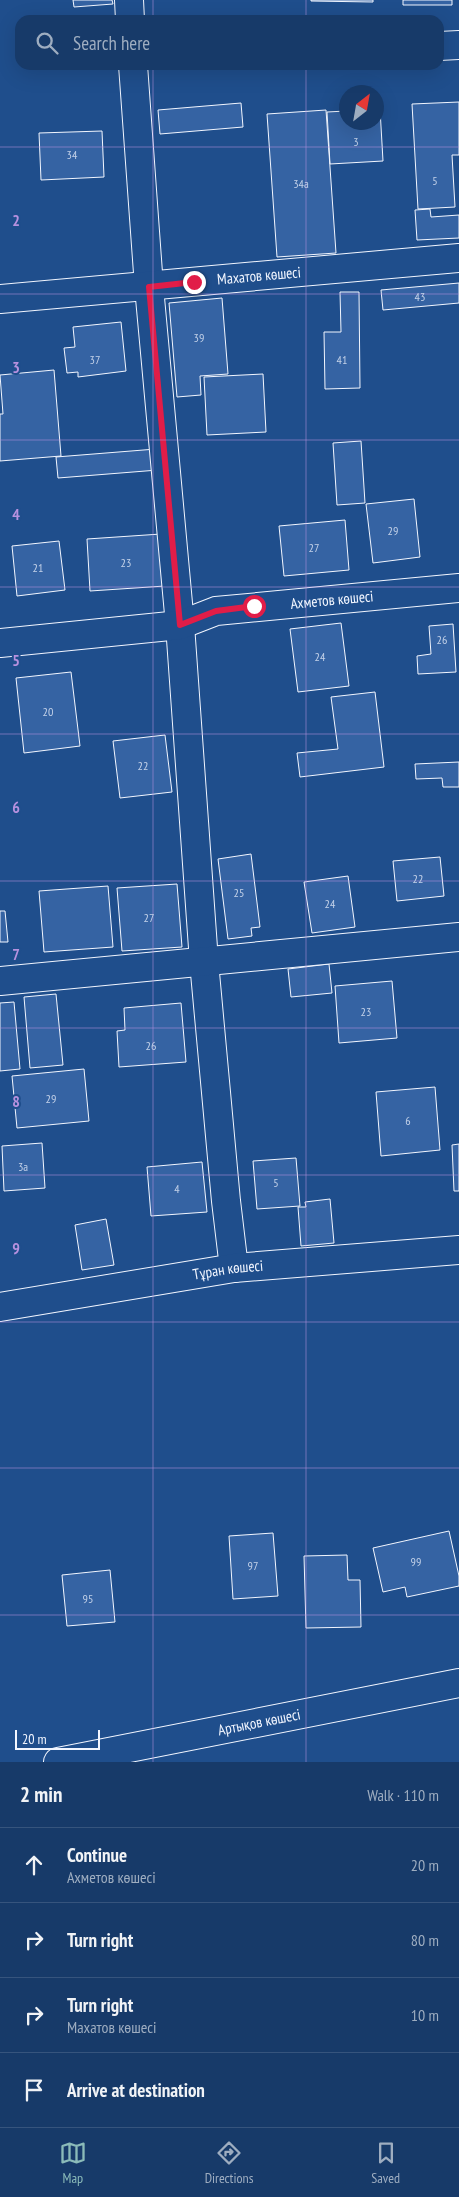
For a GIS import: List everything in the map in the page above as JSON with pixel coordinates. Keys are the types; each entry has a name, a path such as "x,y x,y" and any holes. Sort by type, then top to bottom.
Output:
{"main road":[{"path":"129,0 130,15"},
{"path":"444,46 459,45"},
{"path":"133,70 149,287 180,625 204,962 234,1268"},
{"name":"Махатов көшесі","path":"0,298 149,287 459,258"},
{"name":"Ахметов көшесі","path":"0,643 180,625 216,611 459,588"},
{"path":"0,981 459,937"},
{"name":"Тұран көшесі","path":"0,1307 234,1268 459,1250"},
{"name":"Артықов көшесі","path":"58,1762 459,1683"}],"building":[{"path":"73,0 112,0 113,4 74,7"},
{"path":"373,0 373,2 311,1"},
{"path":"403,0 452,0 452,5 403,5"},
{"path":"459,102 459,155 452,155 455,207 418,209 412,104"},
{"path":"241,103 243,127 160,134 158,110"},
{"path":"326,110 336,253 277,257 267,114"},
{"path":"339,111 339,130 381,130 383,161 330,164 327,112"},
{"path":"102,131 104,177 41,180 39,133"},
{"path":"430,209 431,217 459,215 459,238 417,240 415,210"},
{"path":"459,283 459,303 383,310 381,290"},
{"path":"340,292 359,292 360,388 325,389 324,332 341,332"},
{"path":"222,298 228,374 200,376 201,395 177,397 169,303"},
{"path":"121,322 126,371 78,377 78,372 67,373 64,348 75,347 73,327"},
{"path":"54,370 61,456 0,461 0,414 3,414 0,375"},
{"path":"263,374 266,432 207,435 204,377"},
{"path":"361,441 365,503 337,505 333,443"},
{"path":"156,449 158,470 58,478 56,457"},
{"path":"414,499 420,557 373,563 366,504"},
{"path":"345,520 349,570 284,576 279,526"},
{"path":"161,534 165,586 90,591 87,539"},
{"path":"59,541 65,590 17,596 12,546"},
{"path":"341,623 349,686 298,692 290,629"},
{"path":"453,624 456,672 418,674 417,656 431,654 429,626"},
{"path":"71,672 80,746 24,753 16,678"},
{"path":"375,692 384,767 300,777 297,753 338,749 331,697"},
{"path":"165,735 172,792 120,798 113,741"},
{"path":"459,762 459,787 443,787 442,778 416,779 415,764"},
{"path":"251,854 260,927 251,928 252,936 228,939 218,859"},
{"path":"440,857 444,896 397,901 393,861"},
{"path":"348,876 355,927 312,933 304,882"},
{"path":"177,884 182,947 122,951 117,888"},
{"path":"108,886 113,947 44,952 39,891"},
{"path":"0,911 5,911 8,942 0,942"},
{"path":"329,964 332,993 291,997 288,969"},
{"path":"392,981 397,1038 339,1043 335,986"},
{"path":"56,994 63,1065 30,1068 24,997"},
{"path":"14,1002 20,1069 0,1071 0,1003"},
{"path":"181,1003 186,1062 119,1067 117,1031 125,1030 124,1008"},
{"path":"84,1069 89,1121 17,1128 12,1076"},
{"path":"435,1087 440,1150 381,1156 376,1092"},
{"path":"42,1143 45,1188 4,1191 2,1146"},
{"path":"459,1144 459,1191 454,1191 452,1145"},
{"path":"296,1158 300,1206 257,1209 253,1161"},
{"path":"202,1162 207,1212 151,1216 147,1167"},
{"path":"330,1199 334,1243 301,1246 298,1207 306,1207 305,1202"},
{"path":"106,1219 114,1265 82,1270 75,1225"},
{"path":"449,1531 459,1576 459,1586 407,1597 405,1587 383,1592 373,1548"},
{"path":"273,1533 278,1596 233,1599 229,1536"},
{"path":"347,1555 348,1580 360,1580 361,1627 306,1628 304,1556"},
{"path":"110,1570 115,1622 67,1626 62,1575"}],"route":[{"path":"194,282 149,287 180,625 216,611 254,606"}]}
